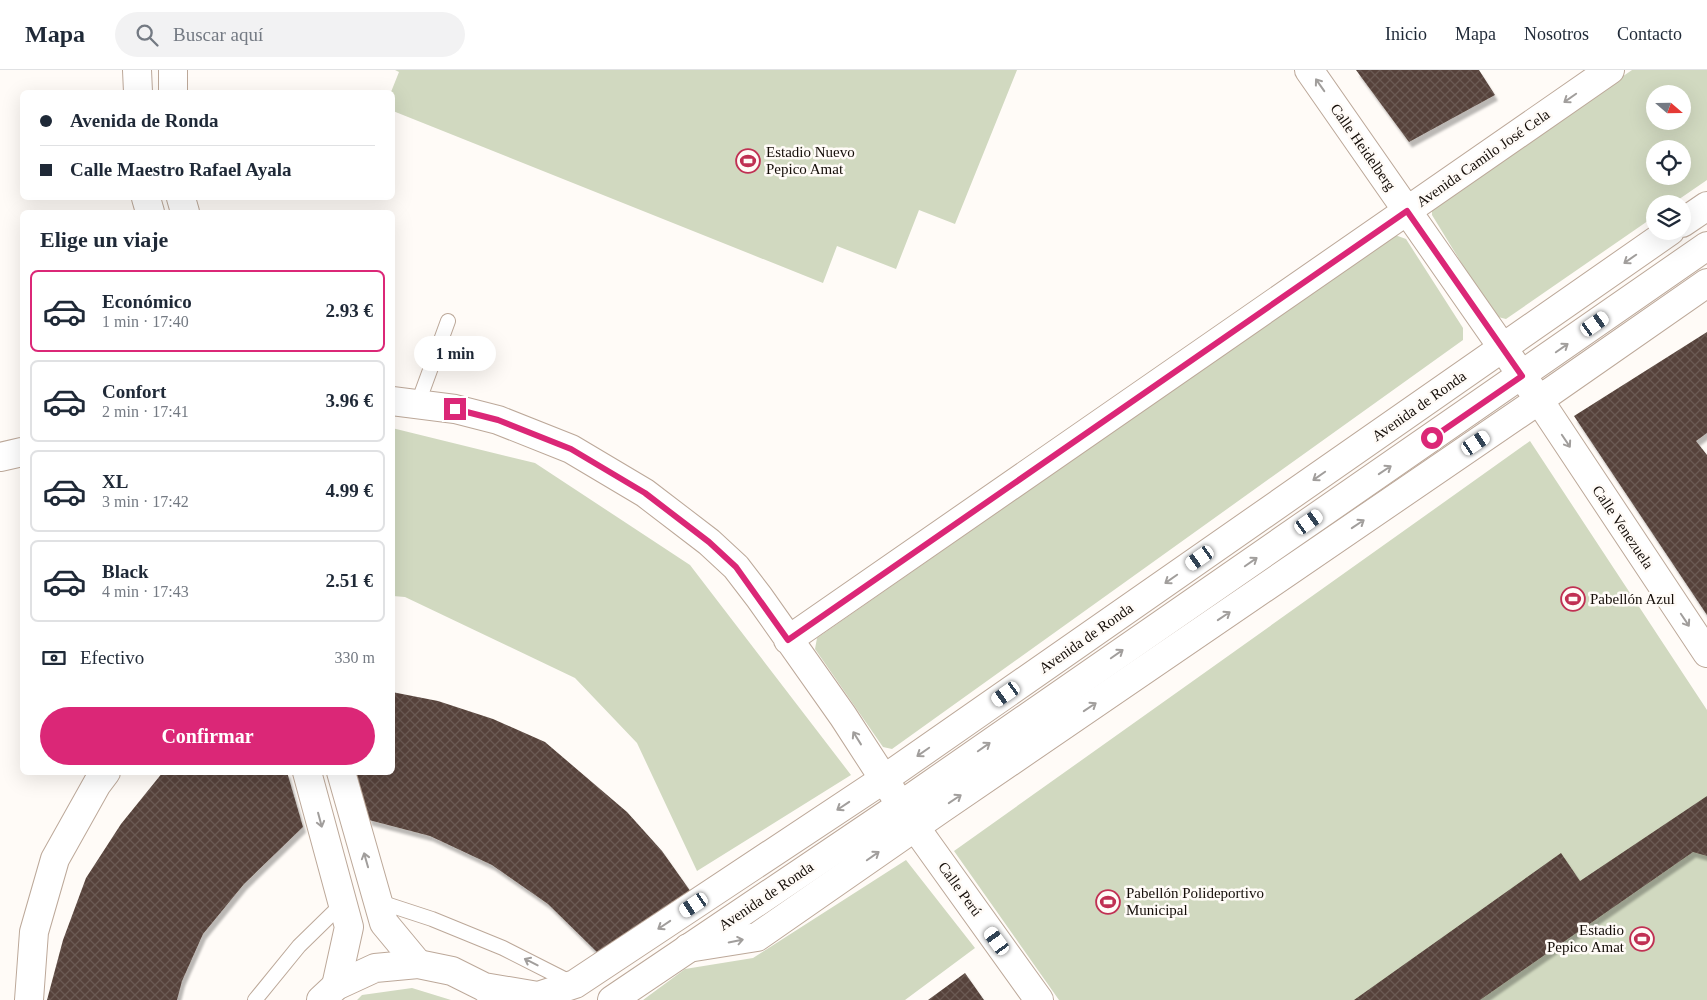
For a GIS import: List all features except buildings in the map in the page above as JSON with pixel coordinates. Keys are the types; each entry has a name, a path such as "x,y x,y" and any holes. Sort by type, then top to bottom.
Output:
{"street":[{"path":"137,70 138,90"},
{"path":"173,70 173,90"},
{"name":"Calle Heidelberg","path":"1310,70 1522,376"},
{"name":"Avenida Camilo José Cela","path":"788,640 1610,70"},
{"path":"1691,216 1707,206"},
{"name":"Avenida de Ronda","path":"329,993 375,968 418,964 452,971 492,994 538,996 575,984 884,779 1657,240"},
{"name":"Avenida de Ronda","path":"908,816 1082,678 1522,376 1707,246"},
{"name":"Avenida de Ronda","path":"612,1000 688,948 908,816 1539,400 1707,283"},
{"name":"Calle Venezuela","path":"1522,376 1707,653"},
{"name":"Calle Perú","path":"405,402 472,413 498,420 571,449 645,493 709,542 736,567 843,716 908,816 1039,1000"},
{"path":"0,457 20,452"},
{"path":"29,1000 34,932 55,860 104,775"},
{"path":"308,775 349,927 329,993"},
{"path":"342,775 384,923 418,964"}],"lane":[{"path":"405,402 448,321"},
{"path":"377,901 432,919 485,941 575,984"},
{"path":"256,1000 299,946 342,904"}],"green space":[{"name":"Estadio Nuevo Pepico Amat","path":"395,70 1017,70 955,224 919,210 896,269 837,246 823,283 395,112 395,90 392,90 399,72"},
{"path":"1632,70 1707,70 1707,180 1685,195 1646,195 1646,222 1506,319 1494,316 1432,215 1432,208"},
{"path":"1395,235 1406,239 1463,328 1463,340 892,749 883,747 815,649 817,638"},
{"path":"395,429 535,463 690,565 851,775 697,871 637,743 575,678 405,597 395,596"},
{"path":"1530,441 1707,710 1707,1000 1059,1000 954,851"},
{"path":"906,860 975,948 905,1000 643,1000 685,969 753,958"},
{"path":"412,988 451,1000 357,1000 362,995"}],"place":[{"name":"Estadio Nuevo Pepico Amat","path":"748,161"},
{"name":"Pabellón Azul","path":"1573,599"},
{"name":"Pabellón Polideportivo Municipal","path":"1108,902"},
{"name":"Estadio Pepico Amat","path":"1642,939"}],"route":[{"path":"455,409 498,420 571,449 645,493 709,542 736,567 788,640 1407,211 1522,376 1432,438"}]}
